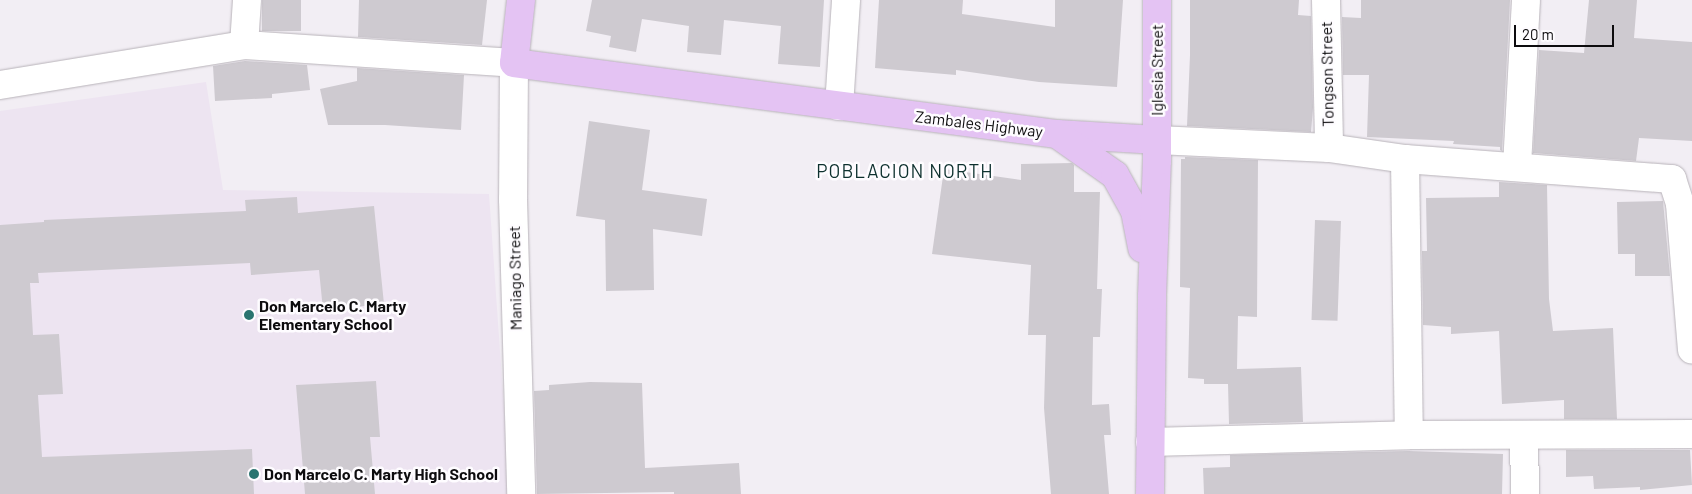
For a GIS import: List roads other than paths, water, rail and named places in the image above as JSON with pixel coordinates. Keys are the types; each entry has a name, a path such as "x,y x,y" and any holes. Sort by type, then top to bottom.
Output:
{"main road":[{"path":"514,63 521,0"},
{"name":"Iglesia Street","path":"1157,0 1157,140"},
{"name":"Zambales Highway","path":"514,63 1057,134 1157,140"},
{"path":"1057,134 1115,175 1135,211 1152,296"},
{"path":"1150,494 1152,296 1157,140"}],"street":[{"path":"244,44 247,0"},
{"path":"839,106 846,0"},
{"name":"Tongson Street","path":"1326,0 1329,148"},
{"path":"1517,166 1526,0"},
{"path":"0,85 244,44 514,63"},
{"name":"Maniago Street","path":"514,63 513,199 521,494"},
{"path":"1157,140 1329,148 1405,159 1672,179 1680,204 1692,350"},
{"path":"1405,159 1409,435"},
{"path":"1150,442 1409,435 1692,434"},
{"path":"1524,436 1525,494"}],"place":[{"name":"Don Marcelo C. Marty Elementary School","path":"249,315"},
{"name":"Don Marcelo C. Marty High School","path":"254,474"}],"district":[{"name":"POBLACION NORTH","path":"905,171"}]}
